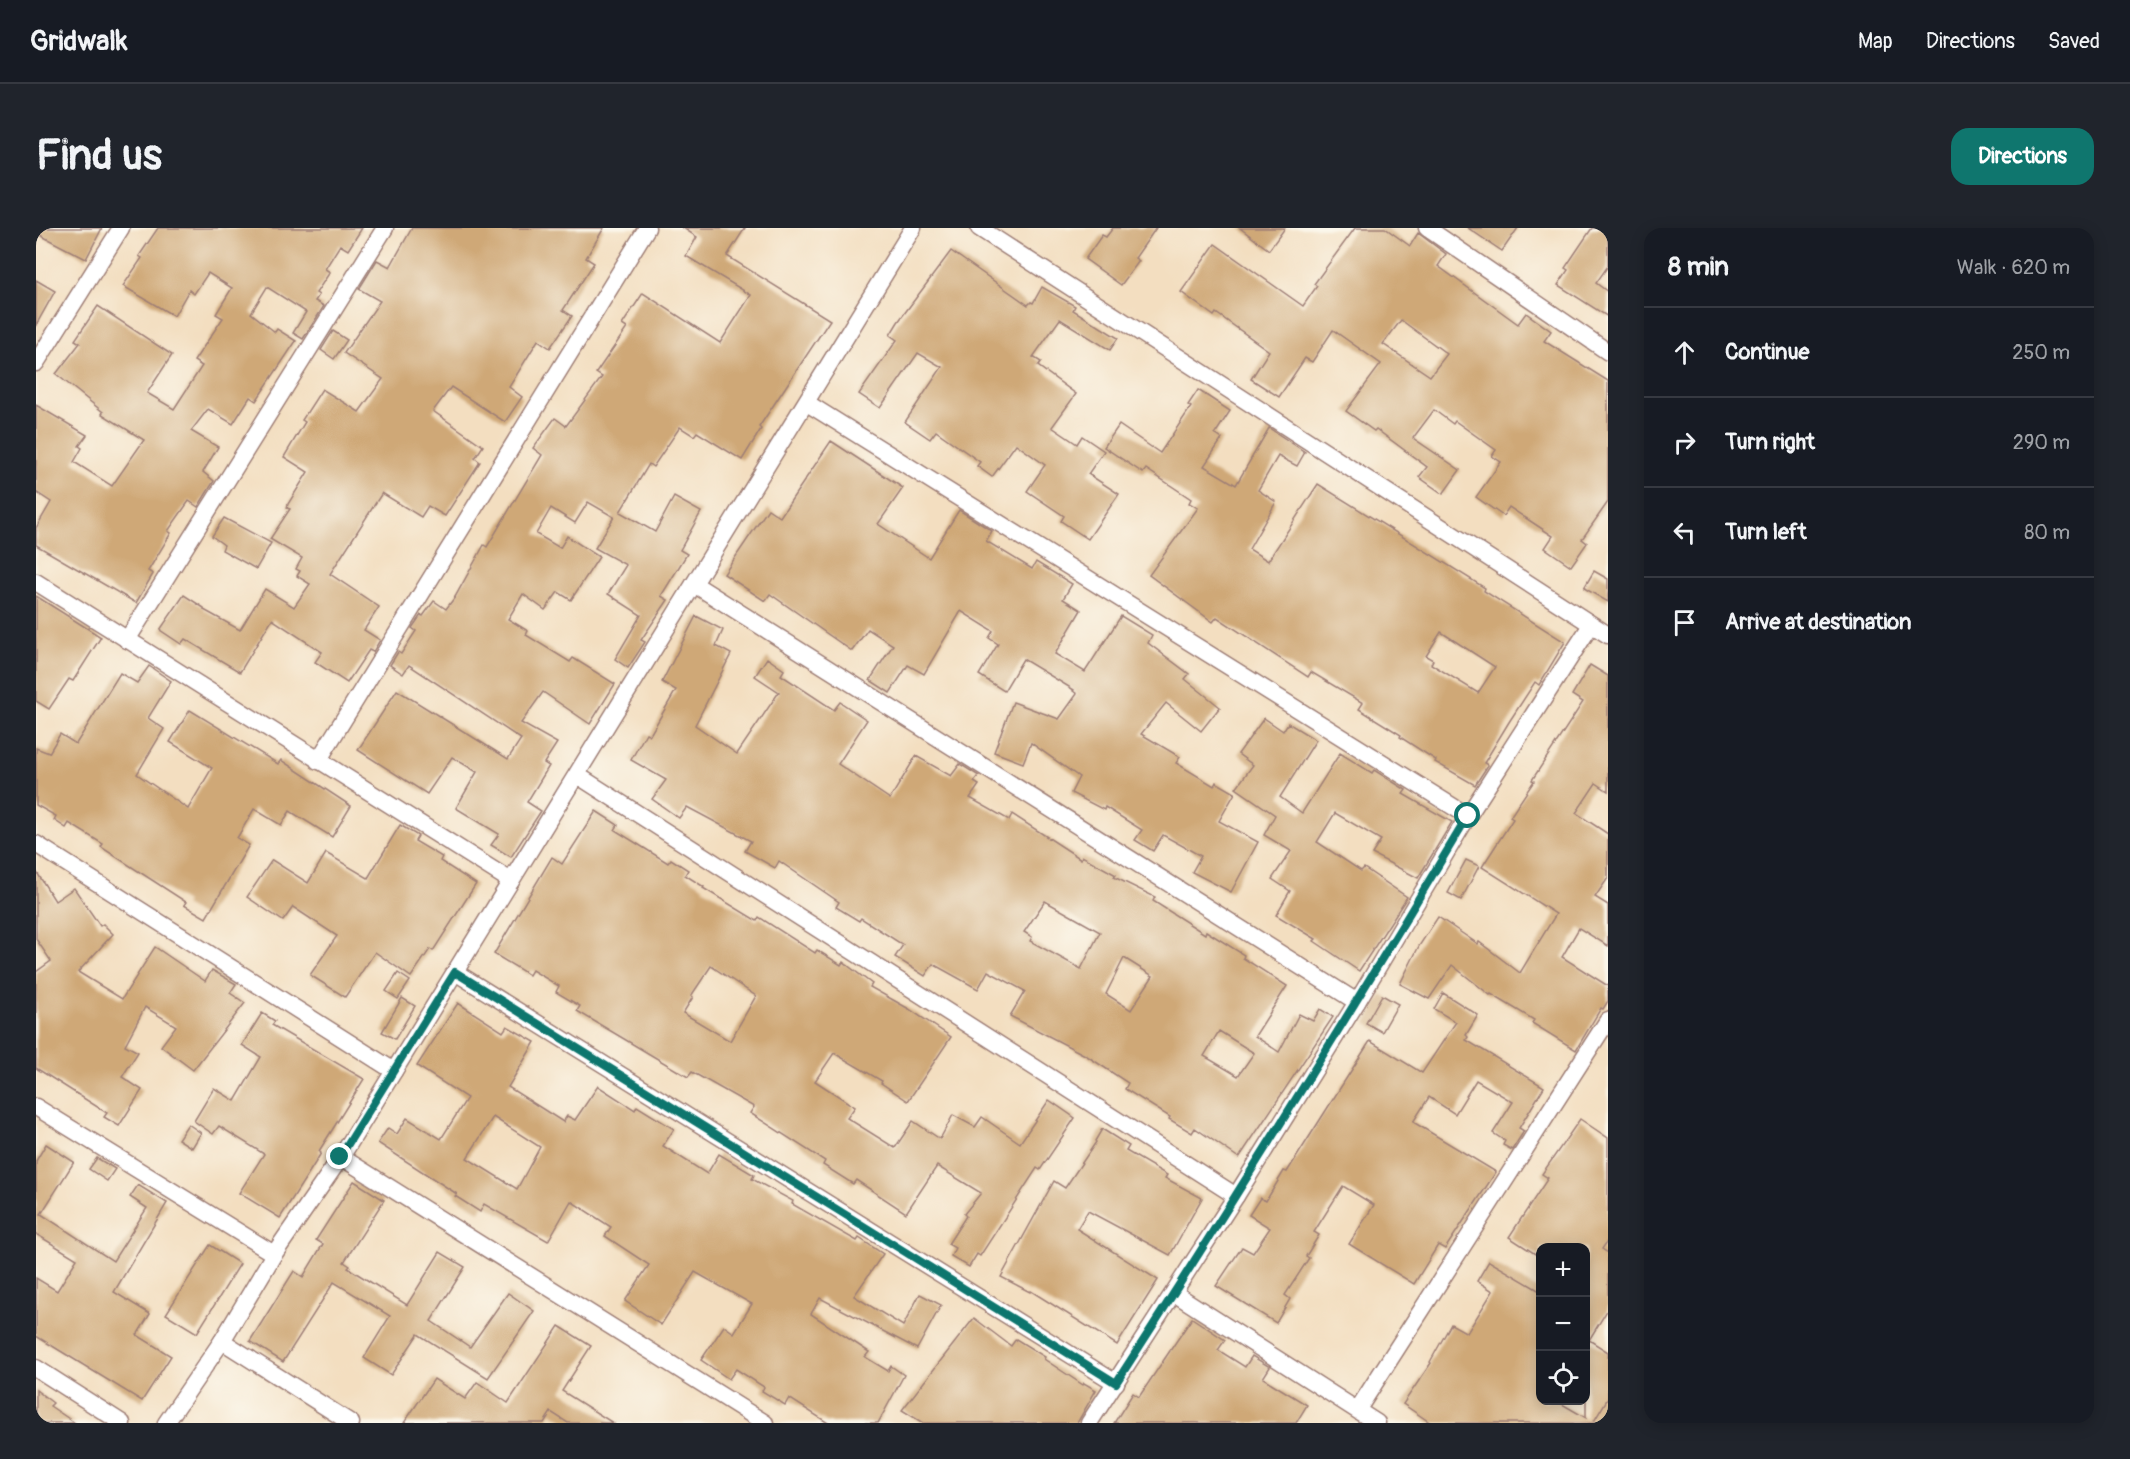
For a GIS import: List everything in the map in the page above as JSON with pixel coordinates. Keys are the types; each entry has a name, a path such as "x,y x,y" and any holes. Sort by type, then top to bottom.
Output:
{"street":[{"path":"36,363 121,228"},
{"path":"127,640 385,228"},
{"path":"318,761 647,228"},
{"path":"166,1423 222,1341 274,1254 340,1157 394,1071 913,228"},
{"path":"979,228 1608,635"},
{"path":"1427,228 1608,352"},
{"path":"807,403 1468,816"},
{"path":"36,582 511,881"},
{"path":"694,584 1357,1002"},
{"path":"1089,1423 1236,1196 1357,1002 1468,816 1591,625"},
{"path":"577,775 1236,1196"},
{"path":"36,844 394,1071"},
{"path":"455,972 1116,1383"},
{"path":"1358,1409 1608,1020"},
{"path":"36,1107 274,1254"},
{"path":"340,1157 765,1423"},
{"path":"1174,1293 1377,1423"},
{"path":"222,1341 351,1423"},
{"path":"36,1368 122,1423"}],"building":[{"path":"36,228 102,228 86,259 36,233"},
{"path":"158,228 362,228 348,250 340,245 325,269 330,272 316,293 319,295 315,301 324,306 303,339 293,333 306,312 267,287 251,313 275,332 277,329 296,341 256,401 250,397 233,424 208,409 191,431 218,447 203,472 214,481 198,507 189,501 168,531 171,533 148,571 153,574 136,603 36,545 36,528 51,502 36,492 36,405 87,435 79,446 82,448 74,462 112,486 144,440 102,414 103,412 56,374 80,343 75,340 98,306 172,355 147,393 174,409 202,366 194,361 223,318 216,314 232,288 208,273 194,294 189,290 174,316 123,286 142,258 139,256"},
{"path":"412,228 604,228 586,258 594,263 563,310 572,316 550,348 538,340 509,387 522,397 505,422 451,387 433,411 483,446 475,458 480,462 445,516 428,506 421,517 382,493 330,574 379,607 364,630 380,640 373,652 369,650 347,683 315,662 322,652 272,619 240,672 185,639 181,644 160,630 184,595 204,610 240,630 265,589 294,607 310,584 297,576 300,571 296,569 302,558 270,539 290,509 287,508 288,504 308,472 284,457 305,422 302,420 322,389 359,412 383,379 344,353 380,301 359,289 377,260 390,267"},
{"path":"683,228 745,228 727,256 830,320 759,427 761,429 742,460 697,432 694,436 680,427 653,467 649,464 620,512 655,532 674,497 701,512 680,550 687,554 661,596 668,600 641,640 645,642 628,668 615,659 641,615 608,594 626,565 595,548 614,517 588,502 575,523 551,508 536,534 560,548 567,536 599,557 571,600 558,592 545,610 523,594 508,619 528,631 526,635 570,662 573,658 615,684 590,724 543,692 521,723 557,743 544,763 549,766 527,802 541,811 511,857 491,845 499,834 456,808 477,772 452,757 427,794 358,750 397,690 508,759 521,739 409,665 403,674 390,665 398,652 401,654 416,631 412,628 434,601 446,609 455,597 484,545 487,547 542,455 533,448 555,418 566,426 602,377 596,373 627,328 622,325 643,293 720,343 751,295 686,256 697,237"},
{"path":"1113,228 1156,228 1135,258 1139,261 1121,285 1085,259 1102,235 1106,237"},
{"path":"1240,228 1285,228 1269,250"},
{"path":"1355,228 1385,228 1410,246 1418,233 1446,254 1438,266 1518,324 1526,313 1551,331 1544,341 1608,381 1608,502 1582,539 1587,543 1571,566 1545,548 1553,536 1509,507 1503,516 1476,497 1501,462 1492,456 1496,450 1455,421 1453,424 1434,410 1413,438 1460,470 1443,494 1419,477 1427,467 1376,429 1374,431 1346,411 1381,364 1333,330 1312,362 1305,358 1279,397 1251,379 1269,351 1216,313 1214,316 1181,292 1215,244 1303,306 1317,286 1314,284","holes":["1401,320 1447,354 1430,376 1383,344"]},
{"path":"1468,228 1518,228 1502,251"},
{"path":"1592,228 1608,228 1608,266 1596,283 1608,292 1608,317 1558,285 1568,270 1565,268"},
{"path":"951,251 1028,305 1033,303 1042,287 1075,306 1073,310 1118,338 1110,350 1060,319 1033,357 1041,362 1038,366 1076,394 1052,427 1077,444 1082,436 1104,451 1088,474 1119,494 1088,539 1061,521 1064,516 1027,491 1045,465 1016,444 992,477 977,466 980,462 936,431 930,439 905,422 942,367 918,353 880,408 859,394 897,340 890,335 898,322"},
{"path":"36,280 55,291 36,325"},
{"path":"333,331 347,340 334,359 321,350"},
{"path":"1198,390 1230,411 1215,434 1222,439 1204,466 1236,485 1269,428 1305,452 1297,466 1278,456 1258,490 1276,502 1249,549 1268,561 1318,484 1485,588 1484,591 1565,642 1539,685 1535,682 1509,722 1484,763 1488,765 1475,785 1435,762 1436,760 1400,737 1401,735 1359,709 1363,703 1311,672 1308,677 1217,617 1213,622 1149,575 1198,508 1189,503 1191,499 1146,469 1143,473 1104,447 1119,425 1160,453 1191,407 1188,405","holes":["1441,632 1495,667 1478,693 1431,664 1433,660 1426,656"]},
{"path":"831,441 903,488 878,524 929,558 959,510 992,531 986,541 1032,569 1036,562 1072,584 1063,599 1081,610 1055,654 1085,672 1121,616 1152,635 1148,643 1189,674 1185,679 1220,707 1201,731 1166,703 1141,734 1180,757 1176,763 1214,786 1216,782 1235,793 1219,821 1258,842 1231,892 1192,872 1201,856 1163,835 1153,851 1135,840 1142,830 1105,807 1104,810 1071,793 1079,777 1031,743 1023,763 994,752 1013,702 1059,719 1077,694 1023,659 1004,691 979,675 998,644 989,638 993,631 961,611 924,674 908,665 890,693 870,680 893,645 868,629 852,651 770,594 765,601 724,574 768,509 780,517"},
{"path":"224,518 271,543 256,569 222,550 224,545 212,536"},
{"path":"1594,571 1608,579 1608,602 1584,588"},
{"path":"36,596 101,637 73,681 69,679 49,709 36,701"},
{"path":"696,616 723,630 716,646 731,654 695,725 737,754 779,692 755,676 767,658 784,670 781,675 834,710 840,702 867,720 838,764 890,799 916,756 951,776 960,764 979,776 974,782 979,785 970,798 1009,820 1012,814 1081,859 1082,856 1116,875 1114,877 1155,897 1153,901 1205,934 1206,931 1244,955 1243,958 1287,986 1255,1036 1279,1052 1299,1014 1313,1021 1320,1009 1333,1017 1239,1158 1195,1128 1192,1133 1169,1119 1170,1117 1125,1089 1128,1083 1087,1056 1010,1016 1025,991 988,971 978,989 933,964 925,976 895,957 903,945 861,918 859,921 836,907 839,902 779,861 775,868 745,851 751,841 687,807 679,818 652,799 666,780 631,760 646,733 650,735 676,690 662,682","holes":["1045,901 1100,932 1081,969 1030,941 1032,937 1024,932","1124,958 1153,976 1131,1010 1106,994","1219,1031 1254,1053 1238,1076 1204,1056"]},
{"path":"1590,665 1608,676 1608,791 1596,783 1576,813 1608,834 1608,878 1595,897 1608,905 1608,946 1579,928 1562,957 1608,986 1608,1001 1603,1009 1601,1008 1576,1050 1532,1023 1534,1020 1490,995 1452,965 1429,999 1400,984 1419,946 1438,917 1478,944 1479,942 1520,973 1556,914 1482,867 1513,819 1510,817 1534,781 1532,780 1583,702 1572,695"},
{"path":"149,666 171,681 148,718 164,729 137,774 188,809 212,768 170,742 190,710 278,764 281,760 351,806 332,837 290,811 281,825 254,809 237,838 249,845 206,918 184,905 186,902 101,847 103,844 69,823 66,828 54,820 56,816 36,805 36,748 49,753 60,734 76,744 120,673 137,683"},
{"path":"1264,718 1283,731 1288,723 1316,740 1280,797 1302,813 1340,753 1372,773 1374,770 1406,790 1403,794 1452,822 1418,878 1372,854 1381,840 1335,813 1317,842 1361,871 1364,868 1407,897 1359,971 1314,941 1316,939 1276,915 1290,891 1272,879 1291,851 1264,835 1275,815 1236,788 1253,765 1238,754"},
{"path":"596,811 618,825 615,830 668,863 671,859 688,870 685,875 703,888 757,921 759,917 815,953 817,950 841,965 843,962 872,984 870,987 951,1037 908,1101 881,1083 882,1081 834,1053 815,1081 855,1107 847,1118 895,1148 913,1121 940,1139 953,1115 975,1127 982,1117 1020,1143 1049,1100 1075,1118 1040,1170 1037,1168 980,1256 977,1254 969,1267 951,1256 955,1248 948,1244 966,1216 964,1214 981,1193 937,1166 906,1213 856,1180 853,1184 823,1165 825,1161 750,1113 754,1107 692,1072 688,1077 577,1011 580,1006 556,992 559,986 532,970 529,975 494,954 552,857 562,864","holes":["711,966 756,996 730,1041 683,1013 693,997 691,996"]},
{"path":"400,825 418,836 415,841 442,857 440,861 476,884 433,951 430,949 411,977 375,952 345,997 310,975 337,936 293,907 283,921 247,897 272,860 308,883 326,853 368,878"},
{"path":"1466,860 1479,866 1461,900 1448,893"},
{"path":"36,871 55,901 74,888 100,926 103,924 113,934 78,972 122,999 155,947 205,981 212,970 236,984 230,993 245,1003 193,1070 161,1046 176,1026 145,1007 125,1045 138,1052 122,1077 142,1090 119,1126 104,1117 107,1113 36,1068 36,972 51,961 36,939"},
{"path":"398,973 410,981 398,999 386,991"},
{"path":"1443,993 1478,1015 1466,1035 1468,1037 1466,1040 1544,1087 1519,1128 1524,1131 1512,1150 1503,1145 1505,1141 1493,1133 1513,1102 1476,1080 1455,1114 1429,1097 1413,1122 1496,1172 1445,1249 1438,1245 1414,1284 1349,1244 1374,1205 1343,1186 1314,1232 1319,1235 1306,1256 1309,1258 1285,1295 1290,1299 1276,1323 1216,1286 1242,1247 1253,1253 1270,1228 1249,1215 1260,1198 1266,1201 1284,1171 1287,1172 1370,1041 1422,1073 1456,1022 1434,1009"},
{"path":"1382,995 1398,1004 1382,1032 1366,1023"},
{"path":"402,998 415,1006 395,1039 382,1032"},
{"path":"458,1003 503,1032 507,1026 535,1042 508,1087 563,1122 567,1116 575,1120 598,1086 635,1110 637,1106 674,1129 663,1146 707,1174 719,1154 754,1175 752,1179 793,1201 792,1204 857,1241 859,1238 883,1254 854,1296 903,1326 920,1294 941,1305 917,1349 820,1298 811,1314 869,1352 865,1357 888,1371 891,1366 904,1375 878,1423 828,1423 789,1398 785,1405 762,1391 764,1387 736,1369 729,1379 701,1360 724,1326 734,1333 752,1304 695,1272 661,1325 625,1301 649,1265 605,1236 611,1227 571,1201 548,1241 484,1204 480,1212 455,1196 457,1194 378,1143 388,1128 397,1134 407,1118 441,1139 467,1098 417,1066","holes":["493,1117 540,1147 517,1189 467,1158"]},
{"path":"262,1013 275,1021 272,1025 364,1079 280,1218 239,1193 264,1154 219,1126 213,1134 194,1121 214,1088 235,1101 261,1057 242,1045"},
{"path":"1580,1119 1608,1138 1608,1240 1602,1249 1608,1253 1608,1309 1590,1338 1590,1243 1536,1243 1536,1254 1509,1237 1548,1178 1542,1174"},
{"path":"188,1124 201,1133 192,1148 178,1139"},
{"path":"1102,1129 1129,1146 1126,1151 1167,1175 1165,1178 1202,1198 1170,1255 1088,1211 1077,1229 1158,1280 1117,1345 1031,1291 1001,1277 1054,1181 1065,1188 1096,1142"},
{"path":"46,1144 74,1162 41,1214 113,1261 147,1208 130,1197 138,1185 167,1203 114,1292 150,1314 137,1335 171,1356 142,1401 36,1336 36,1278 57,1291 77,1259 36,1234 36,1161"},
{"path":"97,1158 115,1169 107,1181 89,1169"},
{"path":"354,1181 384,1200 344,1262 350,1266 348,1268 407,1305 440,1252 465,1267 431,1321 470,1347 508,1293 534,1311 488,1378 418,1334 391,1375 364,1358 390,1316 334,1282 283,1362 250,1341 294,1271 303,1277 323,1244 316,1240"},
{"path":"210,1245 240,1264 197,1333 166,1314"},
{"path":"1489,1261 1536,1289 1536,1405 1564,1405 1586,1418 1586,1405 1590,1405 1590,1341 1608,1352 1608,1398 1593,1423 1431,1423 1403,1404 1431,1363 1451,1324 1467,1333 1493,1291 1477,1281"},
{"path":"974,1318 1011,1346 1016,1339 1083,1385 1084,1383 1096,1390 1077,1423 923,1423 902,1410"},
{"path":"1192,1318 1225,1340 1218,1350 1245,1367 1252,1356 1270,1367 1263,1378 1307,1405 1296,1423 1114,1423 1133,1393 1139,1397"},
{"path":"559,1326 591,1346 562,1391 613,1423 568,1423 551,1412 544,1423 404,1423 434,1379 465,1399 477,1382 508,1403"},
{"path":"36,1390 53,1403 50,1406 75,1423 36,1423"}],"route":[{"path":"340,1157 455,972 1116,1383 1357,1002 1468,816"}]}
